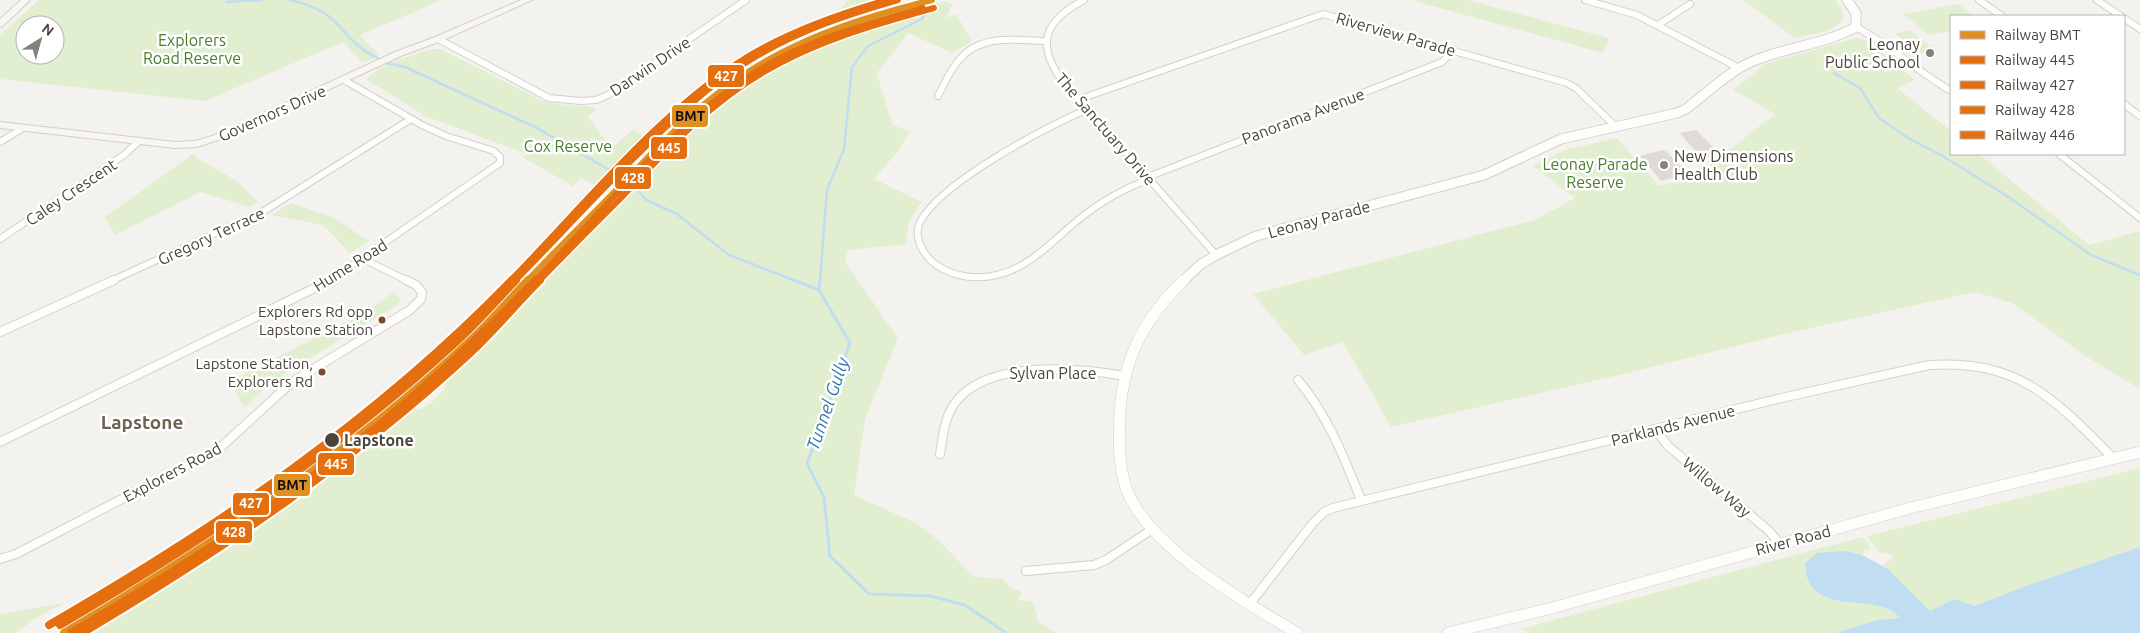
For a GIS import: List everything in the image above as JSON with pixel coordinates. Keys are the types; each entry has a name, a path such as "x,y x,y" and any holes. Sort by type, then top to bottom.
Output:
{"main road":[{"path":"0,24 26,0"},
{"name":"Governors Drive","path":"0,125 182,145 204,142 398,54 438,40 528,0"}],"street":[{"name":"Darwin Drive","path":"438,40 546,97 568,101 593,100 608,95 746,0"},
{"path":"938,96 960,58 977,45 999,41 1045,41 1056,19 1069,8 1084,0"},
{"path":"1585,0 1630,12 1739,68"},
{"path":"1847,0 1857,16 1856,27 1876,38 1921,73 1950,90"},
{"path":"1980,0 2001,15"},
{"path":"2097,0 2120,15"},
{"path":"1658,25 1690,4"},
{"name":"Riverview Parade","path":"1080,99 1319,14 1571,84 1616,127"},
{"path":"2125,18 2140,29"},
{"name":"Leonay Parade","path":"1297,633 1250,605 1175,553 1151,530 1134,505 1121,469 1119,425 1125,376 1132,351 1142,332 1167,296 1184,278 1216,255 1268,232 1484,175 1558,140 1683,111 1739,68 1759,58 1839,36 1856,27"},
{"name":"The Sanctuary Drive","path":"1045,41 1048,60 1055,71 1216,255"},
{"name":"Panorama Avenue","path":"1088,109 1001,154 932,206 922,218 918,231 920,245 928,259 948,272 964,276 987,277 1007,273 1023,264 1087,213 1149,178 1442,62 1454,50"},
{"name":"Hume Road","path":"0,442 328,282 500,163 500,156 494,151 446,136 411,119 344,80"},
{"path":"2125,105 2140,116"},
{"name":"Gregory Terrace","path":"0,332 264,211 411,119"},
{"path":"0,142 23,128"},
{"name":"Caley Crescent","path":"0,239 124,156 139,141"},
{"path":"2060,155 2140,218"},
{"name":"Explorers Road","path":"0,559 16,554 220,448 292,382 413,308 421,299 422,292 416,285 363,259"},
{"name":"Parklands Avenue","path":"1250,605 1316,519 1329,509 1920,366 1957,363 2002,373 2044,393 2069,413 2113,458"},
{"name":"Sylvan Place","path":"940,454 944,427 952,409 966,392 985,379 1004,372 1028,370 1104,373 1125,376"},
{"path":"1298,380 1317,401 1336,438 1361,500"},
{"name":"Willow Way","path":"1656,430 1668,446 1768,530 1780,544"},
{"name":"River Road","path":"1448,633 1552,608 1910,508 2140,452"},
{"path":"1026,571 1094,565 1106,560 1151,530"}],"green space":[{"name":"Explorers Road Reserve","path":"39,0 442,0 360,35 379,56 363,63 343,42 205,101 0,79 0,35 15,22 15,65 65,65 65,15 22,15"},
{"path":"850,0 900,0 886,3 876,2 862,8 841,9"},
{"path":"1411,0 1467,0 1609,38 1603,53"},
{"path":"1743,0 1835,0 1841,7 1844,17 1841,22 1830,30 1795,38"},
{"path":"944,1 952,5 946,18 956,14 972,41 953,53 908,33 877,73 892,125 910,131 899,150 874,179 922,202 910,222 907,232 907,244 848,250 845,262 898,338 865,420 854,495 916,523 938,540 974,577 1003,579 1011,588 1022,592 1018,600 1033,602 1038,621 1055,633 72,633 196,560 313,479 389,421 392,422 410,406 419,410 431,403 445,389 442,380 475,349 680,129 737,85 818,37 824,37"},
{"path":"1958,4 1973,15 1950,15 1950,31 1929,35 1903,14"},
{"path":"1910,30 1936,51 1921,54 1895,34"},
{"name":"Leonay Parade Reserve","path":"1857,38 1869,42 1915,80 1897,88 1950,130 1950,155 1980,155 2089,245 2140,231 2140,389 2087,357 2012,303 1975,292 1784,334 1611,377 1391,427 1343,342 1304,355 1253,294 1535,220 1575,198 1533,166 1565,150 1617,138 1659,186 1696,176 1775,114 1733,90 1767,63"},
{"name":"Cox Reserve","path":"432,49 440,49 543,101 593,107 596,110 588,116 611,149 633,129 643,136 629,148 643,152 604,189 581,178 573,186 522,157 527,154 425,116 366,79 379,69 398,60"},
{"path":"195,154 195,157 237,181 258,202 249,207 201,192 115,235 105,217 190,155"},
{"path":"291,203 335,218 368,241 350,253 323,225 272,215"},
{"path":"393,292 400,299 397,305 274,380 244,408 230,381 368,311"},
{"path":"2140,468 2140,547 1973,606 1954,599 1930,611 1882,565 1893,558 1891,554 1880,552 1867,536"},
{"path":"1862,537 1872,549 1865,550 1862,555 1845,551 1814,590 1840,601 1880,606 1895,613 1900,618 1877,620 1836,633 1523,633 1529,632 1520,629"},
{"path":"64,603 36,618 16,633 0,633 0,614"}],"water":[{"path":"2140,547 2140,633 1836,633 1877,620 1900,618 1890,610 1877,606 1830,599 1817,592 1809,581 1805,563 1817,553 1845,551 1862,555 1888,569 1930,611 1954,599 1974,606 2034,583"}],"building":[{"path":"1696,130 1714,148 1711,149 1718,155 1702,159 1680,133"},
{"name":"New Dimensions Health Club","path":"1663,150 1688,174 1661,181 1640,156"}],"waterway":[{"path":"226,2 262,0"},
{"path":"290,0 323,12 363,49 378,58"},
{"name":"Tunnel Gully","path":"820,281 827,190 844,149 852,67 868,46 922,19 928,9"},
{"path":"387,63 405,67 537,128 613,172"},
{"path":"1834,73 1860,88 1879,118 1908,138 1941,155 2007,196 2091,255 2140,275"},
{"path":"636,188 646,200 677,214 729,255 796,281"},
{"path":"793,280 819,290"},
{"name":"Tunnel Gully","path":"819,290 820,280"},
{"name":"Tunnel Gully","path":"819,290 850,343 807,464 824,497 830,556 869,594 930,596 965,605 1006,633"}],"rail line":[{"name":"446","path":"49,625 98,597 241,506 332,441 376,406 484,308 655,131 709,84 746,58 804,28 887,0"},
{"name":"427","path":"60,625 215,529 314,458 410,382 456,342 660,132 697,98 723,78 756,56 794,36 835,20 898,0"},
{"name":"BMT","path":"64,633 169,569 271,501 321,465 417,388 480,331 670,135 722,90 759,65 800,43 843,26 932,0"},
{"name":"428","path":"71,633 212,547 302,485 389,417 496,321 636,175 674,137 714,102 758,71 797,50 838,34 923,8"},
{"name":"445","path":"82,633 184,571 283,504 424,393 469,354 676,141 727,97 763,72 804,51 846,34 934,8"}],"place":[{"name":"Leonay Public School","path":"1930,53"},
{"name":"New Dimensions Health Club","path":"1664,165"},
{"name":"Explorers Rd opp Lapstone Station","path":"382,320"},
{"name":"Lapstone Station, Explorers Rd","path":"322,372"},
{"name":"Lapstone","path":"332,440"}],"district":[{"name":"Lapstone","path":"142,422"}]}
